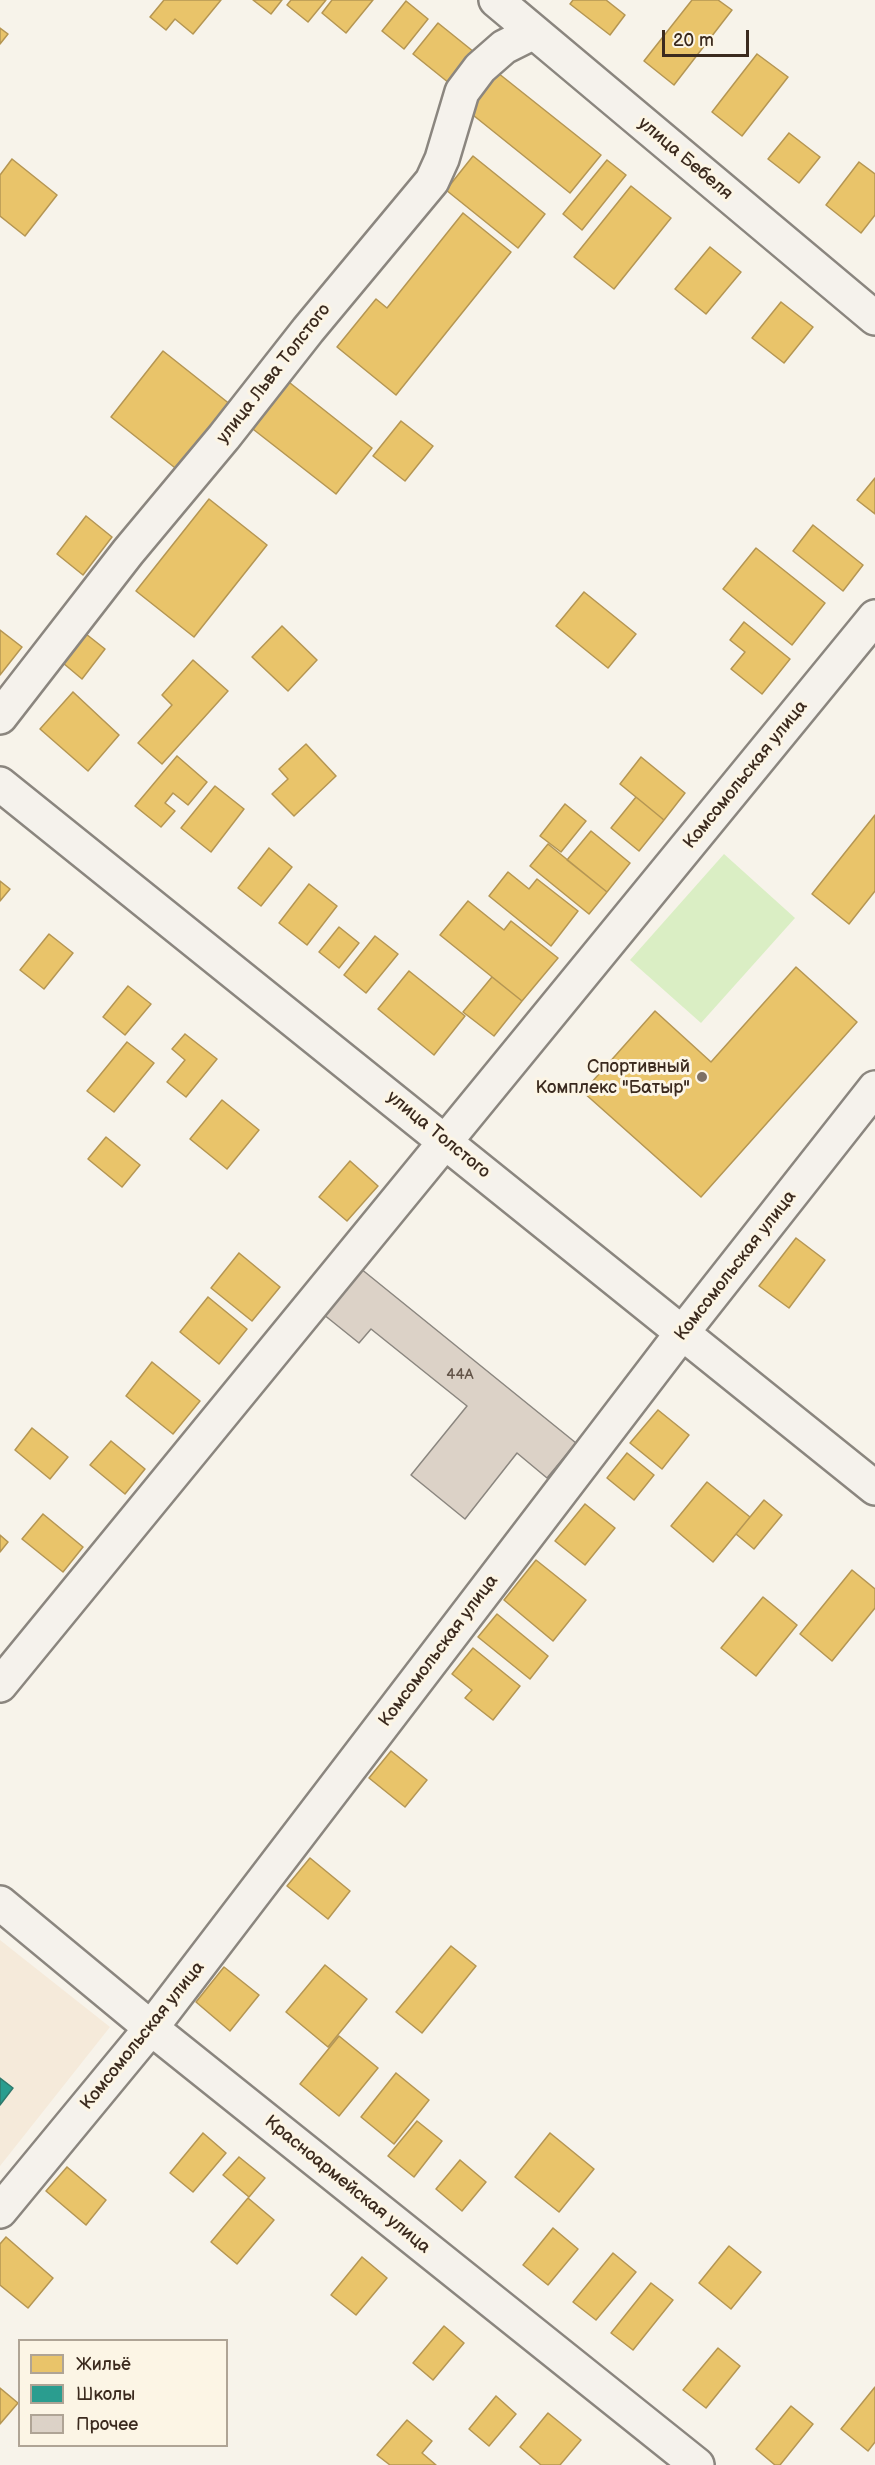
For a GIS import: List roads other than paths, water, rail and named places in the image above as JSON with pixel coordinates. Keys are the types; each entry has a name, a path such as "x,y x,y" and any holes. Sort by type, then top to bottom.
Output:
{"street":[{"name":"улица Бебеля","path":"496,0 875,318"},
{"name":"улица Льва Толстого","path":"0,717 128,552 432,181 462,92 480,68 504,47 534,32"},
{"name":"Комсомольская улица","path":"0,1685 875,617"},
{"name":"улица Толстого","path":"0,784 875,1488"},
{"name":"Комсомольская улица","path":"0,2211 152,2028 682,1333 875,1088"},
{"name":"Красноармейская улица","path":"0,1903 152,2028 697,2465"}],"place":[{"name":"Спортивный Комплекс \"Батыр\"","path":"702,1077"}]}
